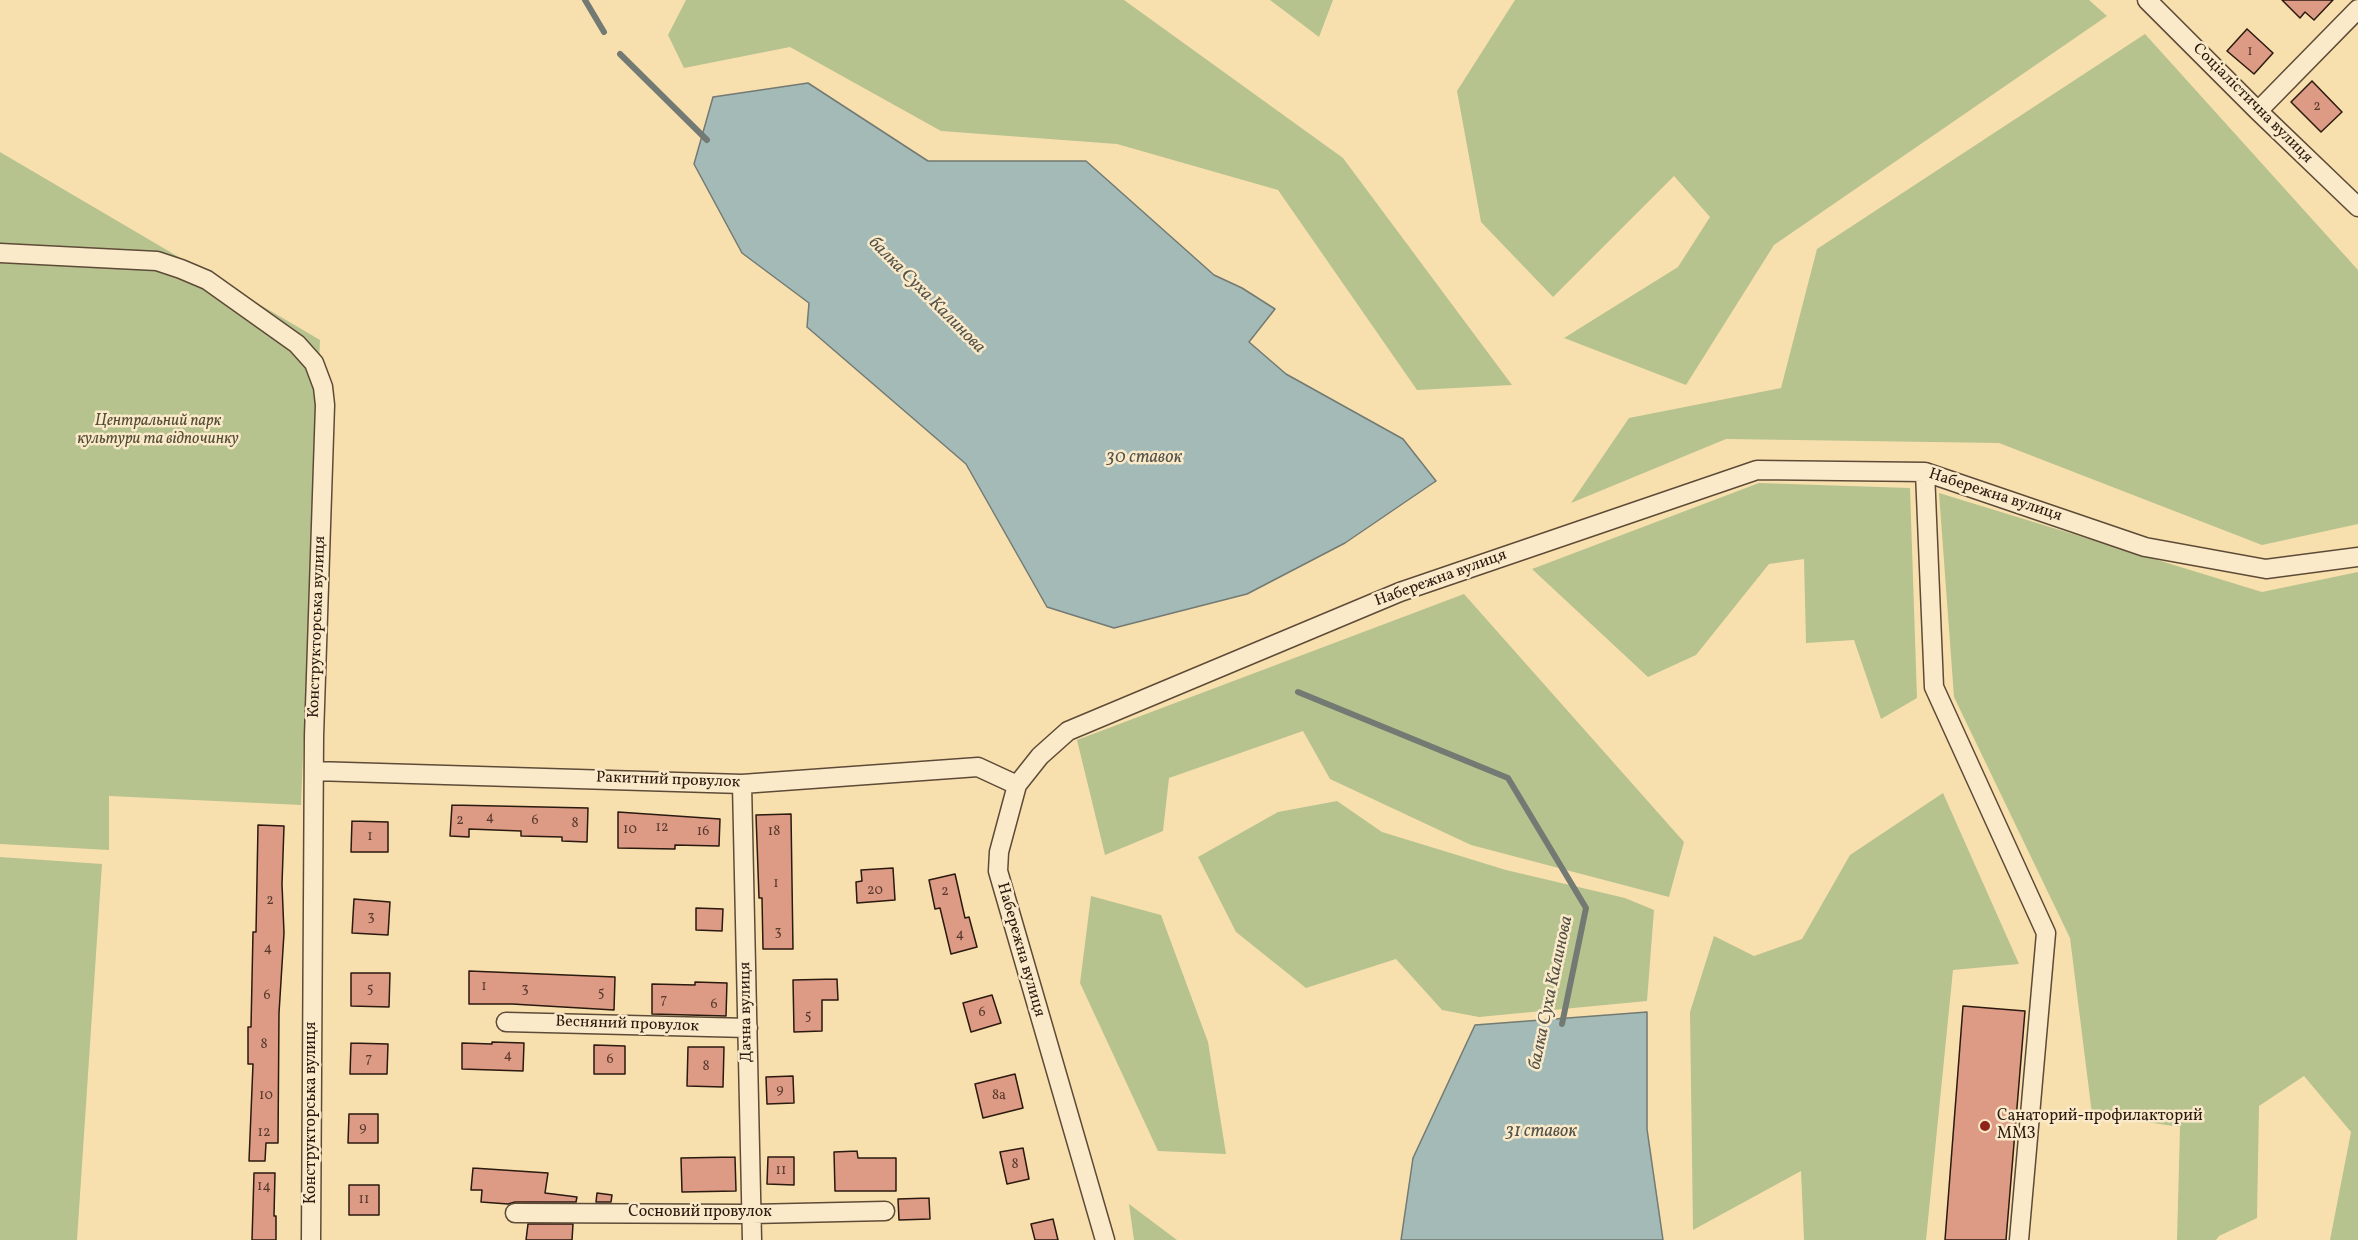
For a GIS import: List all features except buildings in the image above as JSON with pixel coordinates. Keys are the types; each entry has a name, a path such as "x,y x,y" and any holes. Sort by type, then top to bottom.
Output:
{"street":[{"name":"Соціалістична вулиця","path":"2147,0 2358,207"},
{"path":"2258,111 2358,9"},
{"name":"Конструкторська вулиця","path":"0,254 157,261 181,269 207,280 297,344 314,363 323,387 325,405 314,771 311,1240"},
{"name":"Набережна вулиця","path":"1105,1240 998,871 999,852 1017,785 1040,756 1068,731 1410,588 1757,470 1925,472 2145,547 2266,569 2358,557"},
{"path":"1925,472 1934,687 2046,933 2019,1240"},
{"name":"Ракитний провулок","path":"314,771 742,784 978,767 1017,785"},
{"name":"Дачна вулиця","path":"742,784 752,1240"},
{"name":"Весняний провулок","path":"506,1022 748,1028"},
{"name":"Сосновий провулок","path":"515,1213 752,1214 885,1211"}],"green space":[{"path":"686,0 1124,0 1343,158 1512,385 1417,390 1278,190 1117,144 941,131 790,47 684,68 668,35"},
{"path":"1270,0 1333,0 1319,37"},
{"path":"1515,0 2089,0 2107,16 1774,245 1686,385 1564,338 1678,267 1710,217 1674,176 1553,297 1481,222 1457,91"},
{"path":"2145,34 2358,270 2358,524 2262,545 1999,443 1726,439 1571,503 1629,418 1781,388 1817,249"},
{"name":"Центральний парк культури та відпочинку","path":"0,152 320,340 301,805 109,796 109,850 0,844"},
{"path":"1759,483 1910,488 1917,698 1881,719 1854,640 1806,643 1804,559 1769,564 1696,655 1648,677 1532,569"},
{"path":"1939,493 2262,592 2358,572 2358,1240 2330,1240 2351,1132 2304,1076 2259,1106 2257,1218 2219,1236 2216,1240 2177,1240 2180,1127 2092,1114 2070,938 1954,697"},
{"path":"1464,594 1684,842 1669,897 1471,845 1330,779 1303,731 1169,778 1163,831 1105,855 1077,740"},
{"path":"1943,793 2019,964 1953,970 1926,1240 1804,1240 1801,1171 1693,1230 1690,1012 1714,936 1754,956 1802,939 1850,855"},
{"path":"1337,801 1382,832 1506,870 1625,898 1654,910 1647,1001 1479,1017 1442,1010 1396,959 1306,988 1236,932 1198,857 1278,812"},
{"path":"0,857 102,864 77,1240 0,1240"},
{"path":"1091,896 1161,915 1208,1042 1226,1154 1158,1151 1080,983"},
{"path":"1129,1204 1177,1240 1134,1240"}],"water":[{"name":"30 ставок","path":"808,83 928,161 1086,161 1214,275 1242,288 1275,309 1249,342 1286,374 1403,439 1436,481 1345,543 1247,594 1114,628 1047,607 966,464 807,327 809,303 742,253 694,164 713,97"},
{"name":"31 ставок","path":"1647,1012 1647,1129 1663,1240 1401,1240 1413,1158 1475,1025"}],"waterway":[{"name":"балка Суха Калинова","path":"585,0 604,32"},
{"name":"балка Суха Калинова","path":"620,54 707,140"},
{"name":"балка Суха Калинова","path":"1298,692 1508,778 1586,908 1562,1024"}],"place":[{"name":"Санаторий-профилакторий ММЗ","path":"1985,1126"}]}
